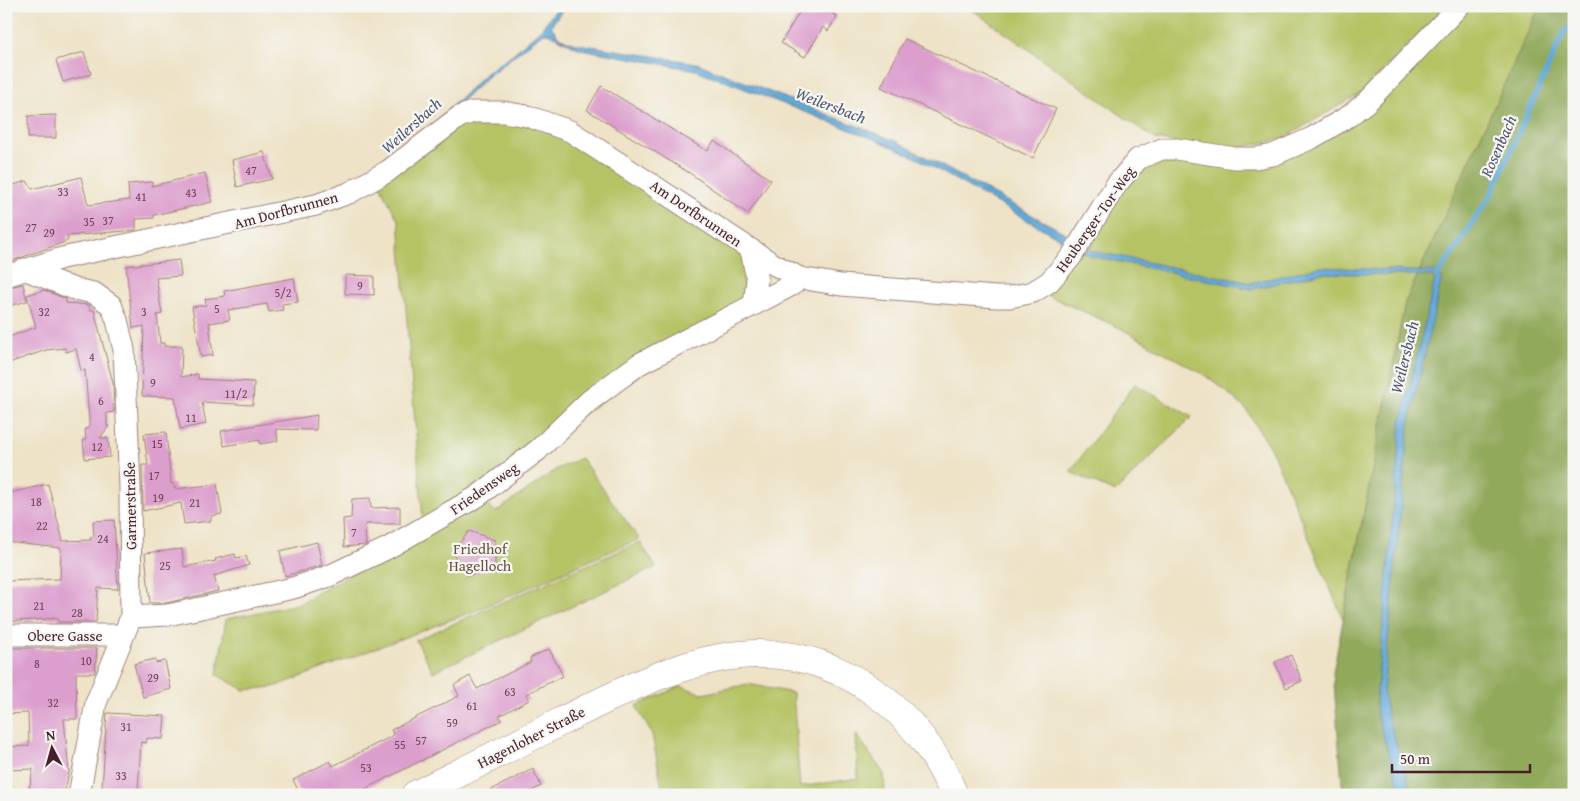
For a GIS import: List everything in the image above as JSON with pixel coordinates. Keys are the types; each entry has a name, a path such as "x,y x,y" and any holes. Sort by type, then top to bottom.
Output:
{"street":[{"name":"Heuberger-Tor-Weg","path":"800,278 864,287 996,297 1010,297 1033,292 1049,282 1071,257 1116,185 1138,159 1162,149 1177,149 1235,158 1256,158 1273,155 1312,138 1349,116 1368,100 1458,6"},
{"name":"Am Dorfbrunnen","path":"15,273 112,246 177,236 316,205 349,193 372,181 410,155 459,117 474,112 503,112 526,116 570,131 751,250 800,278"},
{"path":"751,250 757,280 754,304"},
{"name":"Garmerstraße","path":"15,273 94,293 111,305 117,320 124,350 131,534 127,626 96,703 79,795"},
{"name":"Friedensweg","path":"127,626 293,588 330,576 388,548 478,496 538,450 589,401 639,364 792,285 800,278"},
{"name":"Obere Gasse","path":"6,635 127,626"},
{"name":"Hagenloher Straße","path":"415,795 647,680 692,663 748,654 791,656 835,669 880,696 910,723 932,753 954,795"}],"green space":[{"path":"967,6 1446,6 1361,93 1282,139 1221,151 1155,139"},
{"path":"1468,6 1540,6 1405,303 1343,619 1273,453 1246,409 1203,374 1120,328 1040,292 1140,166 1172,154 1210,166 1245,166 1285,157"},
{"path":"1540,6 1574,6 1574,795 1343,795 1333,672 1405,303"},
{"path":"460,118 554,127 741,253 750,282 744,296 731,311 535,448 423,522 399,222 378,181"},
{"path":"1135,384 1192,417 1115,492 1070,472"},
{"name":"Friedhof Hagelloch","path":"581,458 639,539 482,608 274,687 244,690 217,675 226,619 298,604 481,501 496,512 557,469"},
{"path":"640,542 656,567 433,672 416,640"},
{"path":"748,684 793,693 800,787 858,778 856,734 884,774 885,795 660,795 663,793 652,734 636,706 681,686 703,694"}],"water":[{"path":"559,6 565,6 551,26 559,37 572,43 696,63 898,142 1076,239 1092,251 1251,283 1319,267 1437,272 1442,278 1409,425 1383,691 1388,717 1413,795 1402,795 1377,716 1376,701 1401,423 1435,280 1433,276 1321,273 1252,289 1091,256 915,157 879,141 696,70 580,49 548,33 543,33 488,76 432,129 431,127 486,73 514,53 541,29"}],"building":[{"path":"803,6 820,6 837,16 828,31 823,27 805,57 781,43"},
{"path":"905,39 1056,109 1033,158 881,87"},
{"path":"84,52 91,74 63,82 56,60"},
{"path":"601,86 707,151 714,141 771,180 748,214 691,174 587,110"},
{"path":"56,115 56,138 28,138 28,116"},
{"path":"264,152 272,179 237,187 232,160"},
{"path":"205,173 212,202 154,215 154,218 136,219 136,230 67,236 68,240 65,242 6,263 6,187 27,181 32,189 81,177 88,205 129,200 128,184 152,182 152,186"},
{"path":"179,260 181,276 156,278 162,314 157,315 160,343 164,343 164,346 182,346 181,377 198,374 198,379 254,382 253,405 202,402 206,424 180,429 175,397 142,396 144,326 133,328 126,266"},
{"path":"345,275 374,276 374,295 345,294"},
{"path":"294,278 298,302 282,304 283,310 269,312 267,304 228,310 230,320 209,323 213,355 201,357 192,307 206,305 205,299 225,296 224,291"},
{"path":"23,284 27,301 6,307 6,288"},
{"path":"44,290 66,299 66,303 89,305 90,310 94,310 113,383 114,412 107,413 107,426 109,426 100,438 108,438 110,457 85,459 83,440 86,440 85,429 89,428 89,418 85,370 81,371 76,349 66,352 65,348 46,350 6,364 6,338 36,327 27,295"},
{"path":"317,415 316,430 276,429 278,441 260,444 259,440 224,446 221,431"},
{"path":"166,432 171,484 174,484 175,489 217,484 222,514 211,516 211,521 184,524 181,503 143,511 142,465 148,465 144,434"},
{"path":"48,484 63,541 91,540 90,537 94,537 93,521 114,520 118,589 98,588 96,622 58,622 58,618 6,622 6,581 60,579 61,548 6,542 6,494"},
{"path":"370,498 371,508 400,507 400,524 365,524 366,545 344,547 343,519 351,518 352,499"},
{"path":"469,531 495,540 495,567 468,576 452,553"},
{"path":"317,542 322,565 285,576 280,551"},
{"path":"182,549 184,567 216,561 215,559 235,554 236,558 246,556 249,565 214,576 218,591 166,603 150,603 145,553"},
{"path":"6,648 97,648 95,673 76,673 77,719 64,719 69,772 64,795 28,795 33,769 6,770 6,747 29,746 28,713 6,714"},
{"path":"549,649 563,676 526,694 529,700 499,716 502,720 353,795 301,795 293,780 330,761 333,766 394,735 391,730 459,696 454,685 470,676 477,689 531,662 530,658"},
{"path":"1291,655 1302,681 1286,688 1275,662"},
{"path":"155,659 156,663 165,661 171,689 143,697 134,664"},
{"path":"107,713 165,716 163,739 147,738 146,743 141,742 138,790 102,788"},
{"path":"533,769 541,786 524,795 481,795"}],"waterway":[{"name":"Rosenbach","path":"1438,275 1491,195 1564,32 1574,24"}],"water label":[{"name":"Weilersbach","path":"831,105"},
{"name":"Weilersbach","path":"411,125"},
{"name":"Weilersbach","path":"1404,357"}]}
